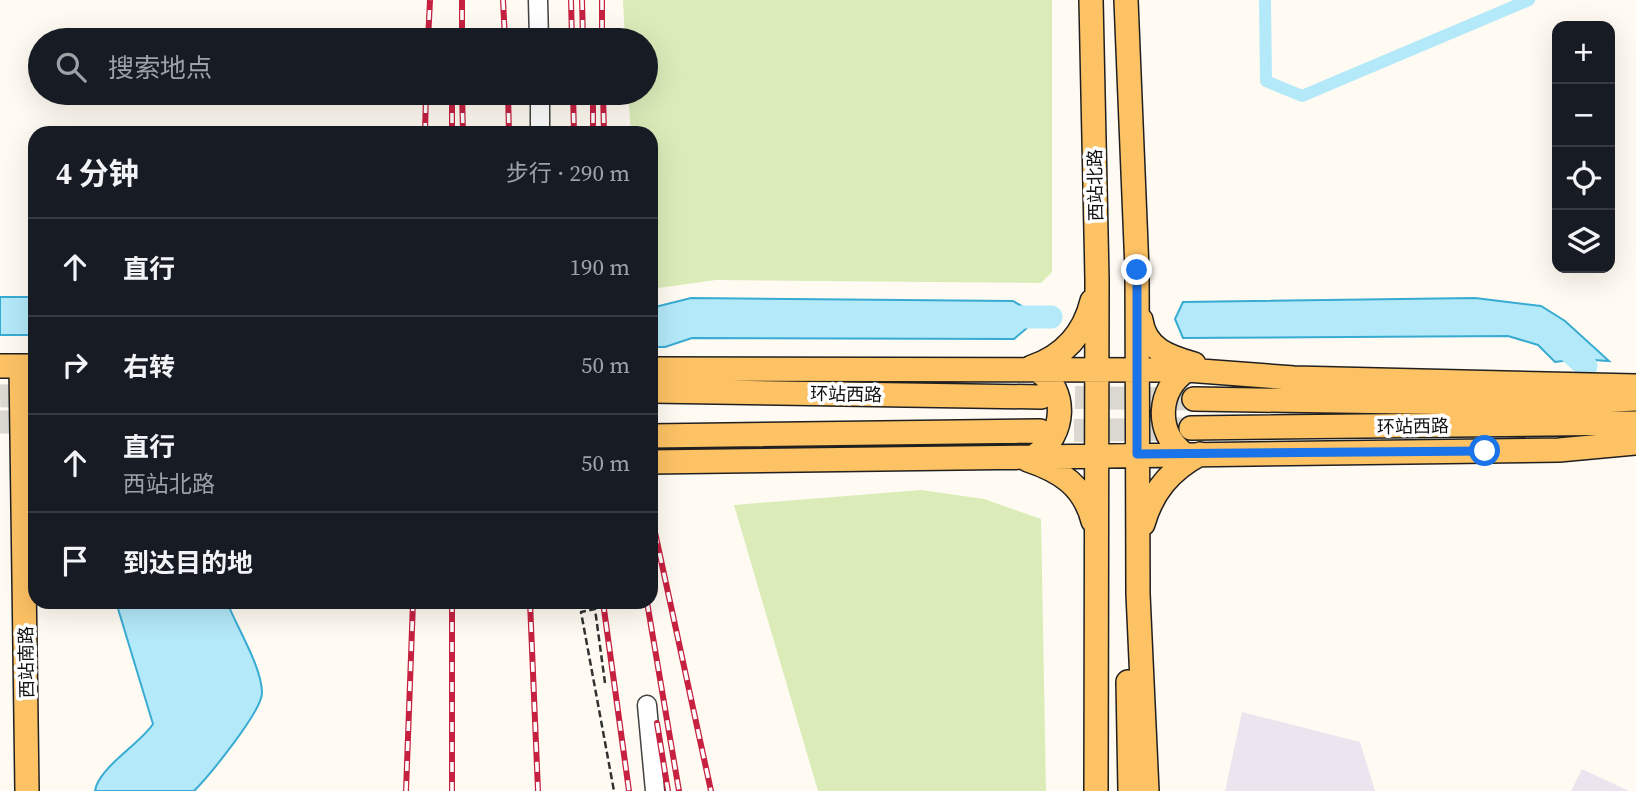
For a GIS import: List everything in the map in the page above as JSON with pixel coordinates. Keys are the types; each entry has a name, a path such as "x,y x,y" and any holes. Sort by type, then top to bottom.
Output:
{"main road":[{"name":"西站北路","path":"1091,0 1097,279 1096,788"},
{"path":"1126,0 1137,293 1138,594 1147,791"},
{"path":"1030,370 1050,360 1078,337 1090,308 1097,279"},
{"path":"1137,293 1141,325 1149,342 1163,353 1212,373"},
{"name":"西站南路","path":"19,366 27,791"},
{"path":"658,369 1187,370 1212,373 1636,386"},
{"path":"1030,370 1055,390 1060,422 1051,441 1036,455"},
{"path":"1187,370 1168,389 1163,413 1169,439 1192,454"},
{"name":"环站西路","path":"658,391 1041,397"},
{"name":"环站西路","path":"1194,399 1536,404 1636,400"},
{"name":"环站西路","path":"1191,428 1636,423"},
{"path":"658,436 1041,431"},
{"path":"658,462 1012,455 1559,450 1636,443"},
{"path":"1137,548 1154,495 1192,454"},
{"path":"1012,455 1054,470 1076,485 1091,511 1098,539"},
{"path":"24,534 28,521"},
{"path":"1130,791 1128,674 1138,594"}],"street":[{"path":"538,0 539,28"},
{"path":"540,105 540,126"},
{"path":"647,705 655,791"}],"path":[{"path":"606,682 595,609 581,612 614,791"}],"shaded area":[{"path":"1242,712 1360,742 1375,791 1225,791"},
{"path":"1582,769 1629,791 1571,791"}],"green space":[{"path":"623,0 1052,0 1052,272 1041,283 716,280 658,288 658,126 630,126 629,105 658,105 658,28 624,28"},
{"path":"921,490 984,499 1041,519 1046,791 818,791 734,505"}],"water":[{"path":"0,297 28,297 28,335 0,335"},
{"path":"691,298 1013,301 1040,317 1014,339 692,338 658,347 658,306"},
{"path":"1475,298 1541,306 1565,321 1609,361 1578,359 1555,362 1538,345 1508,336 1183,338 1175,319 1183,302"},
{"path":"118,609 230,609 254,660 262,693 260,702 234,743 194,791 95,791 98,782 111,765 153,724"}],"waterway":[{"path":"1265,0 1266,81 1302,96 1529,0"},
{"path":"1010,317 1051,317"},
{"path":"1555,339 1586,366"}],"tunnel":[{"path":"0,396 28,395"},
{"path":"1041,397 1194,399"},
{"path":"0,422 28,422"},
{"path":"1040,431 1184,429"}],"railway":[{"path":"429,28 430,0"},
{"path":"462,0 462,28"},
{"path":"503,0 504,28"},
{"path":"571,0 572,28"},
{"path":"582,0 583,28"},
{"path":"602,0 602,28"},
{"path":"425,126 426,105"},
{"path":"452,105 452,126"},
{"path":"462,105 463,126"},
{"path":"508,105 509,126"},
{"path":"573,105 574,126"},
{"path":"593,105 593,126"},
{"path":"603,105 604,126"},
{"path":"658,546 711,791"},
{"path":"406,791 413,609"},
{"path":"452,609 452,791"},
{"path":"530,609 538,791"},
{"path":"604,609 629,791"},
{"path":"648,609 679,791"},
{"path":"657,723 668,791"}],"route":[{"path":"1137,270 1137,454 1485,451"}]}
